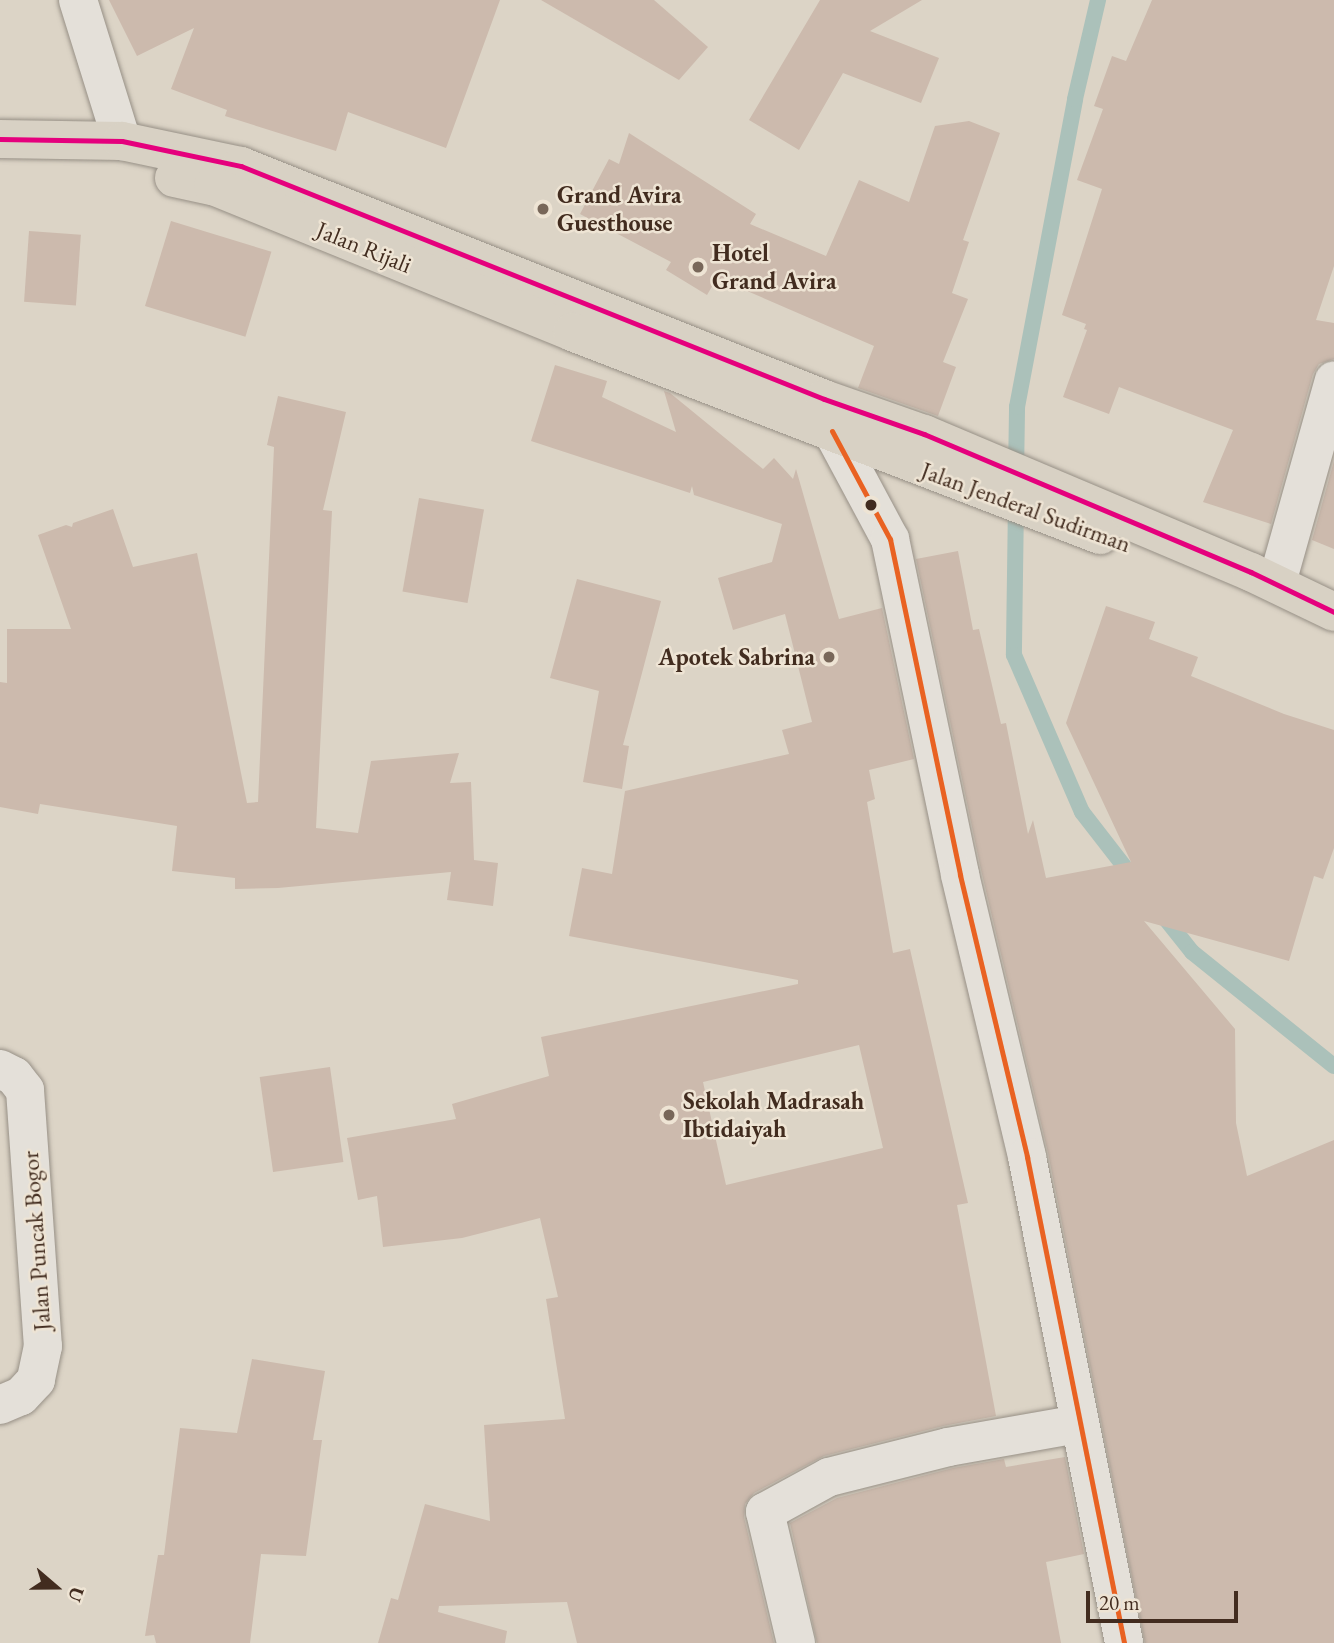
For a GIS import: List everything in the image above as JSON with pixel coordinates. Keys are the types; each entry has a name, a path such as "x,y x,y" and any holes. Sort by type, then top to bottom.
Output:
{"highway":[{"name":"Jalan Jenderal Sudirman","path":"0,139 122,141 242,166 824,399 949,462 1183,555 1334,633"},
{"name":"Jalan Rijali","path":"0,158 102,163 213,186 572,332 716,386"},
{"name":"Jalan Jenderal Sudirman","path":"716,386 832,431 949,462"},
{"path":"1183,555 1266,572 1334,611"}],"street":[{"path":"78,0 122,141"},
{"path":"1266,572 1334,380"},
{"path":"832,431 890,540 960,875 1027,1157 1124,1643"},
{"name":"Jalan Puncak Bogor","path":"0,1069 14,1076 26,1090 43,1346 36,1380 21,1396 0,1405"},
{"path":"796,1643 765,1513 829,1477 948,1447 1079,1424"}],"building":[{"path":"109,0 500,0 446,148 348,112 336,151 225,116 227,110 171,89 194,28 137,56"},
{"path":"541,0 654,0 708,47 679,80"},
{"path":"820,0 922,0 870,31 939,58 921,103 843,73 799,150 749,120"},
{"path":"1152,0 1334,0 1334,266 1316,320 1334,323 1334,359 1319,364 1313,374 1271,524 1203,502 1233,430 1119,387 1109,414 1063,397 1087,330 1084,329 1086,324 1062,315 1102,189 1077,180 1103,109 1094,106 1112,56 1126,61"},
{"path":"969,121 1000,133 963,240 969,242 952,293 968,299 943,362 956,367 938,416 858,388 874,346 717,278 707,295 666,270 671,262 580,214 609,159 619,164 629,133 756,214 750,224 826,256 859,180 909,202 935,126"},
{"path":"171,221 271,252 245,337 145,306"},
{"path":"29,231 81,235 76,305 24,302"},
{"path":"555,365 607,381 602,397 676,432 664,391 670,393 763,469 774,458 793,479 796,469 839,619 882,608 914,759 869,770 875,799 867,802 893,953 910,949 968,1203 957,1205 996,1416 943,1426 824,1456 754,1493 745,1504 744,1517 774,1643 577,1643 567,1602 439,1606 438,1612 507,1631 505,1643 378,1643 391,1598 398,1600 425,1504 490,1521 484,1425 565,1419 546,1299 558,1297 540,1218 462,1238 383,1247 377,1196 358,1200 347,1138 456,1119 452,1104 549,1076 541,1037 798,984 798,980 569,936 582,868 612,874 625,791 789,754 782,730 812,722 785,614 733,630 718,578 772,562 782,524 694,495 692,486 690,493 531,441","holes":["859,1045 883,1148 726,1185 703,1082"]},
{"path":"278,396 346,412 323,510 332,511 316,828 358,833 371,761 459,753 450,783 471,782 474,860 498,863 493,906 447,900 451,872 278,888 235,889 235,878 172,871 177,826 40,804 38,814 0,807 0,682 7,683 7,629 71,629 38,535 66,525 72,527 73,523 113,509 133,567 197,553 247,803 258,802 274,447 267,445"},
{"path":"1334,461 1334,549 1312,540"},
{"path":"419,498 484,509 468,603 403,592"},
{"path":"958,551 973,630 979,629 1001,724 1006,723 1028,834 1033,820 1046,878 1131,862 1066,723 1106,606 1155,622 1149,639 1198,657 1191,676 1284,714 1334,730 1334,848 1323,879 1314,876 1289,961 1144,921 1235,1029 1236,1123 1247,1176 1334,1140 1334,1643 1145,1643 1048,1153 981,870 916,559"},
{"path":"577,579 661,601 623,745 629,746 622,789 583,782 599,691 550,678"},
{"path":"330,1067 343,1162 273,1172 260,1077"},
{"path":"252,1359 325,1371 313,1440 322,1440 306,1556 261,1554 250,1643 156,1643 154,1635 145,1636 158,1555 164,1555 180,1428 237,1433"},
{"path":"1065,1457 1084,1554 1046,1562 1061,1643 817,1643 790,1523 837,1498 953,1468 1004,1459 1006,1467"}],"waterway":[{"path":"1016,474 1017,407 1075,99 1098,0"},
{"path":"1016,503 1014,655 1082,812 1134,879"},
{"path":"1161,913 1192,952 1334,1066"}],"transit line":[{"path":"0,139 122,141 241,166 824,399 924,434 1251,572 1334,612"},
{"path":"832,431 890,539 960,875 1027,1157 1124,1643"}],"place":[{"name":"Grand Avira Guesthouse","path":"543,209"},
{"name":"Hotel Grand Avira","path":"698,267"},
{"name":"Apotek Sabrina","path":"829,657"},
{"name":"Sekolah Madrasah Ibtidaiyah","path":"669,1115"}]}
